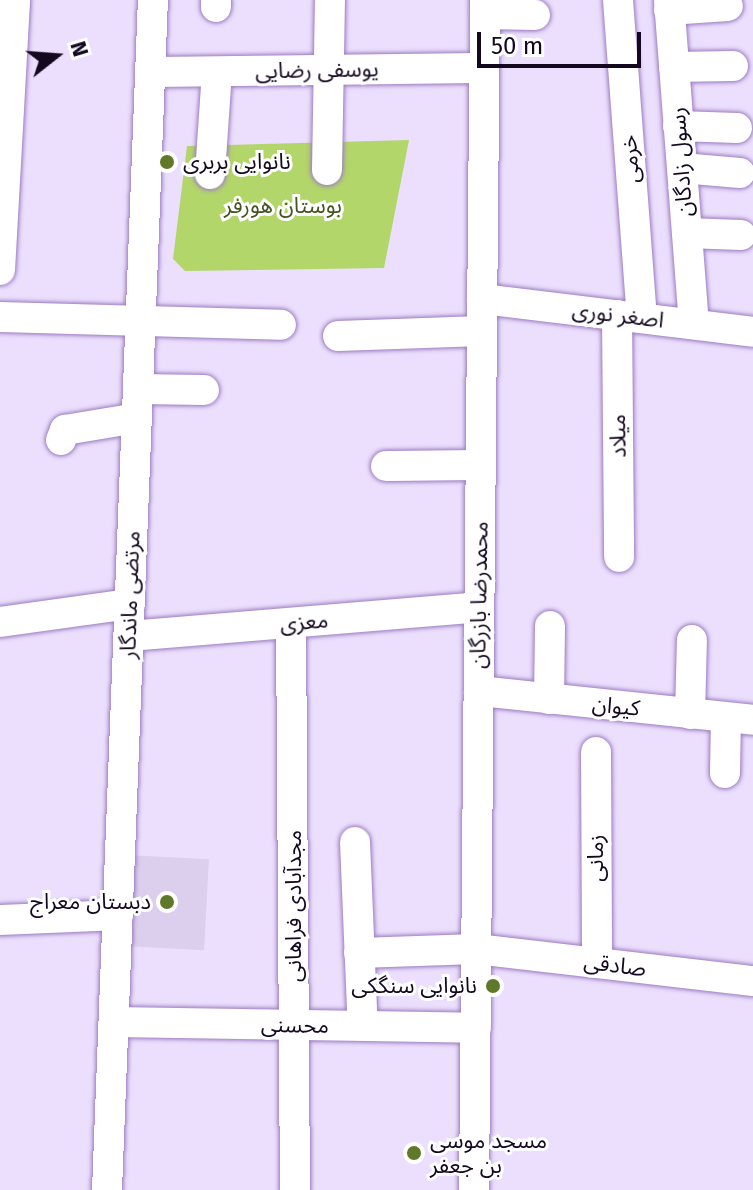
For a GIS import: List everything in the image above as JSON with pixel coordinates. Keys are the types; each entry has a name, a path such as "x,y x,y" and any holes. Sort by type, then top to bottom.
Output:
{"street":[{"path":"1,269 4,162 15,0"},
{"name":"مرتضی ماندگار","path":"107,1190 153,0"},
{"path":"327,170 330,0"},
{"name":"خرمی","path":"618,0 629,317"},
{"path":"669,5 728,6"},
{"name":"رسول زادگان","path":"669,5 694,324"},
{"path":"485,7 535,15"},
{"name":"محمدرضا بازرگان","path":"474,1190 485,7"},
{"path":"674,67 733,66"},
{"name":"یوسفی رضایی","path":"150,72 484,68"},
{"path":"210,174 217,72"},
{"path":"678,126 737,128"},
{"path":"682,168 740,173"},
{"path":"687,233 741,235"},
{"name":"اصغر نوری","path":"482,299 753,332"},
{"path":"0,317 281,325"},
{"name":"میلاد","path":"619,557 629,317"},
{"path":"338,336 482,331"},
{"path":"61,440 65,430 138,404 204,393"},
{"path":"386,466 481,465"},
{"path":"0,622 130,604"},
{"name":"معزی","path":"129,636 479,607"},
{"name":"مجدآبادی فراهانی","path":"291,623 295,1190"},
{"path":"549,699 550,626"},
{"path":"690,714 692,640"},
{"name":"کیوان","path":"479,691 739,719"},
{"name":"زمانی","path":"596,704 597,963"},
{"path":"725,773 739,719"},
{"path":"355,842 362,1012"},
{"path":"0,920 118,915"},
{"name":"صادقی","path":"359,953 476,949 753,981"},
{"name":"محسنی","path":"114,1022 476,1028"}],"shaded area":[{"name":"دبستان معراج","path":"127,855 209,859 204,950 122,946"}],"green space":[{"name":"بوستان هورفر","path":"409,140 384,268 185,271 173,259 187,146"}],"place":[{"name":"نانوایی بربری","path":"167,162"},
{"name":"دبستان معراج","path":"167,902"},
{"name":"نانوایی سنگکی","path":"493,986"},
{"name":"مسجد موسی بن جعفر","path":"414,1153"}]}
